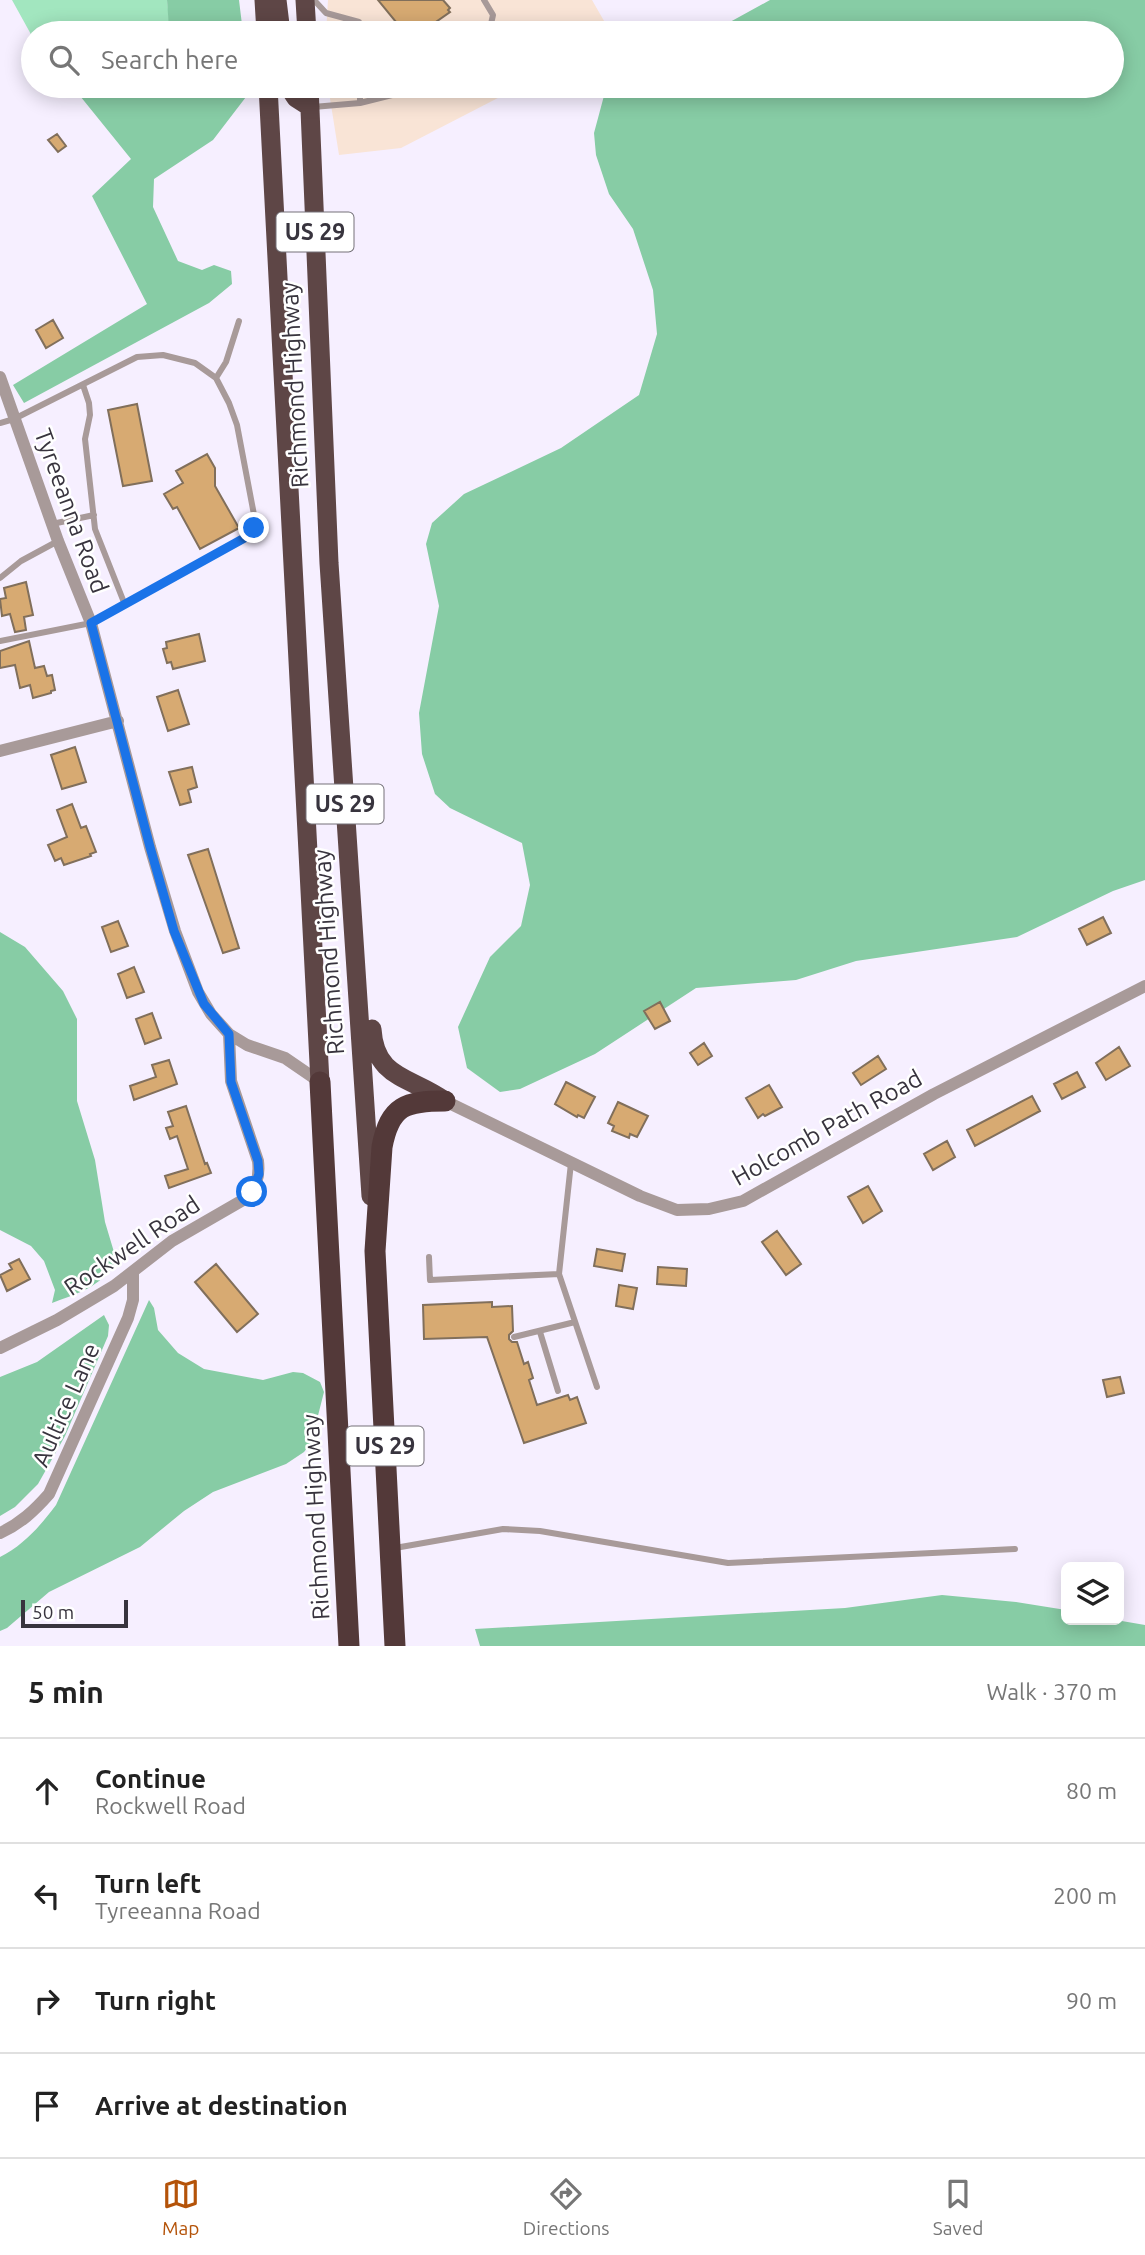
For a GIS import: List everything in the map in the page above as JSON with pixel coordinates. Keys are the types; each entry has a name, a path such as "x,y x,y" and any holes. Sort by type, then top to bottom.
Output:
{"highway":[{"path":"264,0 265,21"},
{"path":"277,0 280,21"},
{"path":"305,0 306,21"},
{"name":"Richmond Highway","path":"269,98 349,1645"},
{"path":"296,98 310,107"},
{"name":"Richmond Highway","path":"310,98 329,563 375,1251 395,1644"},
{"path":"326,469 349,665 373,1044 375,1052 386,1067 445,1101"},
{"path":"375,1251 382,1147 392,1116 403,1105 420,1101 445,1101"}],"street":[{"name":"Tyreeanna Road","path":"0,377 58,541 91,623 150,847 185,960 204,1004 229,1034 255,1049 285,1058 320,1082"},
{"path":"0,751 117,721"},
{"name":"Holcomb Path Road","path":"445,1101 640,1196 677,1210 709,1209 743,1202 934,1094 1145,986"},
{"name":"Rockwell Road","path":"0,1348 57,1320 114,1286 172,1241 243,1200 252,1192 259,1174 258,1161 231,1082 229,1034"},
{"name":"Aultice Lane","path":"0,1533 33,1513 49,1494 128,1318 133,1300 133,1272"}],"lane":[{"path":"314,0 326,13 355,21"},
{"path":"484,0 493,15 492,21"},
{"path":"360,98 360,103"},
{"path":"310,107 360,103 380,98"},
{"path":"216,378 226,362 239,321"},
{"path":"0,423 14,419 137,357 163,355 195,363 216,378 237,425 255,520 254,528 248,536 91,623 0,640"},
{"path":"83,385 89,402 90,415 85,439 95,529 125,605"},
{"path":"52,524 94,515"},
{"path":"0,578 21,561 58,541"},
{"path":"571,1163 559,1273 597,1387"},
{"path":"429,1256 430,1280 559,1273"},
{"path":"514,1337 575,1322"},
{"path":"540,1332 558,1391"},
{"path":"390,1549 512,1529 540,1531 728,1563 1015,1549"}],"shaded area":[{"path":"328,0 592,0 604,21 327,21"},
{"path":"330,98 498,98 401,148 339,155"}],"green space":[{"path":"12,0 167,0 169,21 24,21"},
{"path":"167,0 239,0 242,21 168,21"},
{"path":"770,0 1145,0 1145,880 1113,891 1017,937 856,961 796,980 696,988 595,1054 520,1089 500,1092 467,1068 458,1027 490,957 521,926 530,885 522,843 450,808 435,794 422,754 419,713 439,606 426,544 432,523 464,494 561,448 639,395 657,334 653,290 633,229 609,194 596,155 594,133 603,98 1124,98 1124,21 732,21"},
{"path":"82,98 245,98 213,140 154,179 153,207 178,261 202,270 214,265 231,271 232,284 209,303 24,403 13,385 147,304 92,196 131,159"},
{"path":"0,932 25,947 63,991 77,1019 77,1101 95,1160 105,1222 117,1262 96,1283 52,1303 55,1290 44,1261 31,1246 0,1230"},
{"path":"149,1300 154,1308 158,1330 178,1353 204,1369 263,1380 293,1372 303,1373 320,1382 324,1392 311,1443 304,1452 286,1464 213,1492 184,1511 140,1547 49,1592 0,1631 0,1557 31,1534 56,1505"},
{"path":"104,1315 109,1325 108,1336 65,1436 38,1484 15,1507 0,1516 0,1377 37,1362"},
{"path":"942,1595 1016,1602 1061,1609 1061,1625 1124,1625 1124,1621 1145,1625 1145,1646 480,1646 475,1629 845,1608"}],"building":[{"path":"378,0 443,0 450,8 450,12 437,21 395,21"},
{"path":"57,134 66,146 58,152 48,140"},
{"path":"53,320 63,338 46,348 36,330"},
{"path":"137,404 152,481 123,486 108,410"},
{"path":"207,454 215,468 215,486 239,528 200,549 177,507 173,509 164,494 183,483 176,471"},
{"path":"26,582 33,615 24,617 26,630 15,632 10,614 2,616 0,599 6,598 4,588"},
{"path":"199,634 205,661 173,669 171,662 167,663 163,649 167,648 166,642"},
{"path":"29,641 35,668 44,666 47,676 52,675 55,690 33,698 30,685 20,688 15,665 0,668 0,651"},
{"path":"178,690 189,724 168,731 157,697"},
{"path":"75,747 86,782 62,789 51,755"},
{"path":"192,767 197,787 188,790 191,802 180,805 169,772"},
{"path":"72,804 81,828 86,826 96,852 64,865 61,858 55,861 48,845 67,837 57,810"},
{"path":"208,849 239,948 223,953 188,855"},
{"path":"1103,917 1111,933 1087,945 1079,929"},
{"path":"118,921 128,946 111,952 102,927"},
{"path":"134,967 144,992 127,998 118,974"},
{"path":"660,1002 670,1021 655,1029 644,1011"},
{"path":"152,1013 161,1038 145,1044 136,1019"},
{"path":"704,1043 712,1056 698,1065 690,1053"},
{"path":"1119,1047 1130,1066 1106,1080 1096,1063"},
{"path":"878,1056 886,1069 861,1085 853,1073"},
{"path":"169,1060 177,1084 134,1100 130,1086 156,1077 152,1065"},
{"path":"1077,1072 1085,1087 1062,1099 1054,1084"},
{"path":"566,1082 595,1097 584,1118 578,1115 577,1117 555,1104"},
{"path":"769,1085 782,1107 758,1118 746,1098"},
{"path":"1032,1096 1040,1111 975,1146 967,1130"},
{"path":"618,1102 648,1116 637,1137 630,1134 629,1138 612,1131 614,1126 608,1123"},
{"path":"186,1106 205,1164 207,1163 211,1173 169,1188 165,1176 188,1169 177,1136 170,1139 166,1128 173,1126 168,1112"},
{"path":"947,1141 955,1157 933,1170 924,1154"},
{"path":"868,1186 882,1211 863,1223 848,1197"},
{"path":"777,1231 801,1264 786,1275 762,1242"},
{"path":"597,1249 625,1254 622,1271 594,1266"},
{"path":"19,1259 30,1279 7,1291 0,1275 12,1269 9,1264"},
{"path":"216,1264 258,1314 237,1332 195,1282"},
{"path":"658,1267 687,1269 686,1286 657,1284"},
{"path":"619,1285 637,1288 633,1309 616,1306"},
{"path":"492,1302 492,1307 512,1306 513,1331 509,1339 517,1342 524,1364 528,1362 533,1378 529,1380 537,1405 568,1395 570,1400 577,1397 586,1423 524,1443 487,1337 424,1339 423,1305"},
{"path":"1120,1377 1124,1393 1107,1397 1103,1380"}],"route":[{"path":"252,1192 259,1174 258,1161 231,1082 229,1034 204,1004 174,931 91,623 248,536 254,528"}]}
